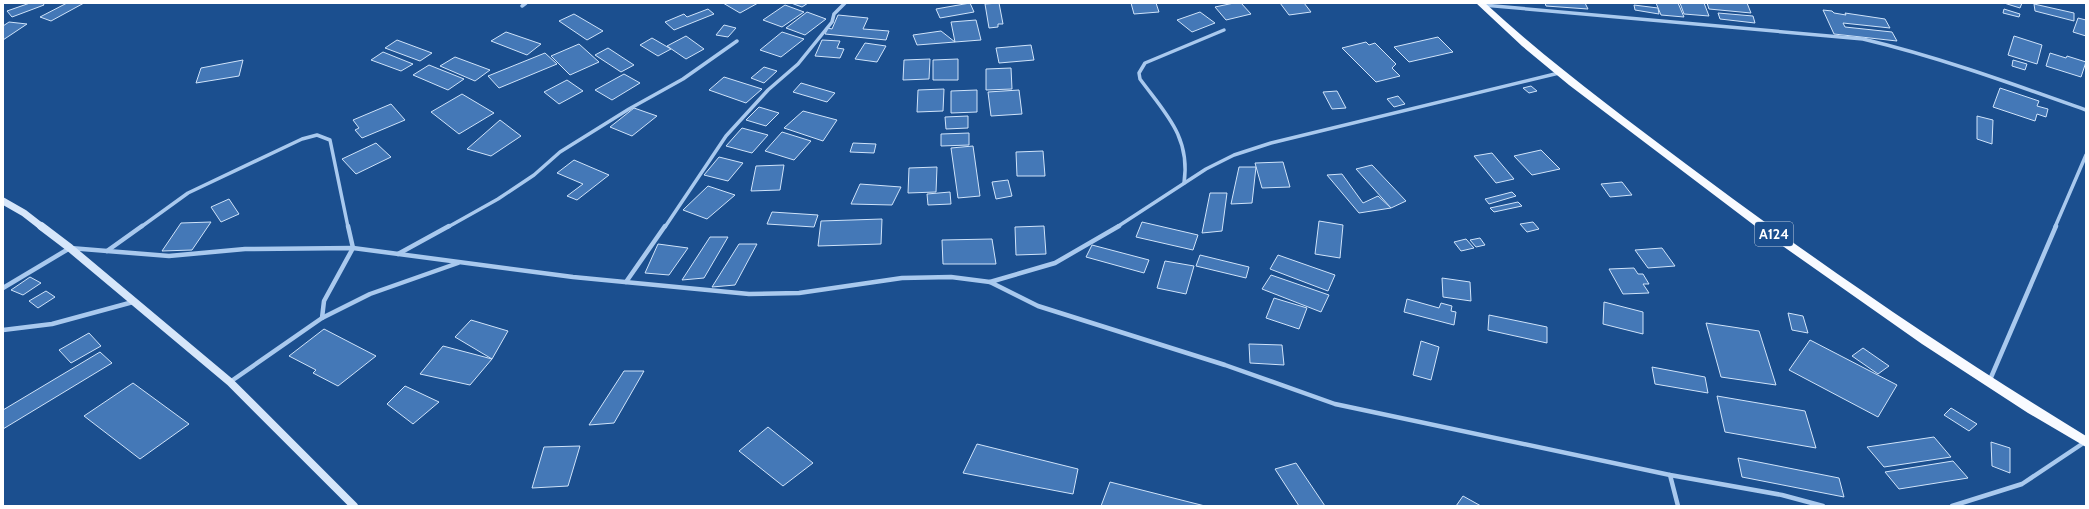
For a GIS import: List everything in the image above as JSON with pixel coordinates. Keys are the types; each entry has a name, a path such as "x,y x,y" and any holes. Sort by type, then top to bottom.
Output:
{"highway":[{"name":"A124","path":"1481,4 1560,72 1732,205 1859,294 1989,382 2086,442"}],"main road":[{"path":"3,201 24,213 70,248 230,382 354,506"}],"street":[{"path":"522,6 526,3"},
{"path":"626,282 726,136 768,90 798,64 832,22 834,14 845,3"},
{"path":"1481,4 1863,39 1893,46 2001,80 2086,110"},
{"path":"1184,183 1186,160 1183,145 1175,130 1140,79 1139,73 1145,63 1224,30"},
{"path":"398,254 498,200 534,175 560,152 629,109 683,79 737,41"},
{"path":"990,282 1055,263 1098,239 1206,168 1234,155 1271,143 1560,72"},
{"path":"108,251 188,193 302,139 318,135 326,136 330,140 354,248 324,301 322,318"},
{"path":"1989,382 2086,155"},
{"path":"3,288 70,248 169,256 245,249 354,248 626,282 749,294 799,293 902,278 951,277 990,282 1038,306 1224,365 1335,404 1670,475 1782,495 1823,506"},
{"path":"230,382 322,318 370,294 460,262"},
{"path":"3,330 22,330 76,318 136,302"},
{"path":"1952,506 2022,484 2086,442"},
{"path":"1670,475 1678,506"}],"building":[{"path":"30,3 43,3 44,5 12,17 7,11"},
{"path":"67,3 84,3 51,21 40,17"},
{"path":"723,3 758,3 740,13"},
{"path":"791,3 808,3 802,7"},
{"path":"970,3 974,12 940,18 936,9"},
{"path":"999,3 1003,24 998,24 998,27 989,28 985,4"},
{"path":"1131,3 1156,3 1159,12 1134,14"},
{"path":"1241,3 1251,14 1226,20 1215,7"},
{"path":"1280,3 1304,3 1311,12 1289,15"},
{"path":"1545,3 1585,3 1588,9 1546,6"},
{"path":"1656,3 1678,3 1684,17 1661,15"},
{"path":"1680,3 1704,3 1709,16 1684,14"},
{"path":"1707,3 1747,3 1751,13 1709,9"},
{"path":"2004,3 2022,3 2020,8"},
{"path":"2034,4 2074,13 2074,21 2035,11"},
{"path":"785,5 804,12 782,27 763,20"},
{"path":"1634,5 1658,8 1659,14 1635,10"},
{"path":"708,9 714,14 674,30 665,22 684,14 687,17"},
{"path":"2004,9 2020,14 2019,17 2003,13"},
{"path":"1823,10 1846,15 1845,13 1885,19 1890,28 1843,23 1845,27 1892,32 1897,41 1834,34"},
{"path":"807,12 826,19 805,35 786,28"},
{"path":"1200,12 1215,23 1192,32 1177,20"},
{"path":"1718,13 1753,16 1755,23 1720,19"},
{"path":"574,14 603,31 587,40 559,21"},
{"path":"838,15 868,18 863,29 889,31 886,40 825,34 828,28 832,29"},
{"path":"2078,18 2086,20 2086,36 2073,32"},
{"path":"976,20 981,40 955,42 951,22"},
{"path":"9,22 27,24 3,40 3,26"},
{"path":"724,25 736,28 728,37 716,35"},
{"path":"941,31 955,42 917,45 913,35"},
{"path":"506,32 541,44 527,55 491,41"},
{"path":"782,32 804,39 781,57 760,50"},
{"path":"686,36 704,49 686,59 667,46"},
{"path":"2014,36 2042,45 2037,64 2008,55"},
{"path":"1438,37 1453,52 1409,62 1394,47"},
{"path":"652,38 671,49 658,56 640,45"},
{"path":"397,40 432,53 420,61 385,48"},
{"path":"822,40 840,41 837,48 844,49 840,58 815,56"},
{"path":"1366,42 1369,45 1375,43 1396,64 1392,68 1400,76 1376,82 1342,48"},
{"path":"865,43 886,46 877,62 855,59"},
{"path":"579,44 599,62 570,75 551,56"},
{"path":"1031,45 1034,60 999,63 996,48"},
{"path":"608,48 634,65 621,72 595,55"},
{"path":"383,52 413,64 401,71 371,60"},
{"path":"545,53 557,64 499,88 488,76"},
{"path":"2050,53 2066,58 2067,56 2086,62 2081,77 2046,66"},
{"path":"455,57 490,70 475,81 440,66"},
{"path":"930,59 929,79 903,80 904,60"},
{"path":"958,59 958,80 933,80 933,60"},
{"path":"243,60 239,76 196,83 201,68"},
{"path":"2013,60 2027,64 2025,70 2012,66"},
{"path":"429,65 464,79 448,90 413,75"},
{"path":"764,67 777,71 764,83 751,78"},
{"path":"1011,68 1012,89 986,90 986,69"},
{"path":"624,74 640,83 612,100 595,90"},
{"path":"724,77 762,89 746,103 709,90"},
{"path":"567,80 583,91 559,104 544,92"},
{"path":"801,83 835,93 827,102 793,92"},
{"path":"1531,86 1537,91 1529,93 1523,88"},
{"path":"2000,88 2039,101 2037,106 2048,109 2046,117 2037,114 2035,121 1993,107"},
{"path":"944,89 943,111 917,112 918,90"},
{"path":"977,90 977,112 951,113 951,91"},
{"path":"1019,90 1022,114 991,116 988,92"},
{"path":"1337,91 1346,108 1332,109 1323,92"},
{"path":"462,94 494,113 459,134 431,112"},
{"path":"1398,96 1405,104 1394,107 1387,99"},
{"path":"391,104 405,120 362,138 355,130 359,128 353,120"},
{"path":"759,107 779,113 766,126 746,120"},
{"path":"634,108 657,116 632,136 610,127"},
{"path":"803,111 837,120 823,141 784,128"},
{"path":"968,116 968,128 946,129 945,117"},
{"path":"1977,116 1993,120 1992,144 1977,139"},
{"path":"500,120 521,136 491,156 467,149"},
{"path":"742,128 768,135 752,153 726,146"},
{"path":"782,132 811,141 794,160 765,151"},
{"path":"969,133 969,145 941,146 941,134"},
{"path":"376,143 391,157 356,174 342,159"},
{"path":"853,143 876,144 874,153 850,152"},
{"path":"973,146 980,196 958,198 951,148"},
{"path":"1541,150 1560,169 1532,175 1514,156"},
{"path":"1043,151 1045,176 1017,176 1016,152"},
{"path":"1492,153 1514,179 1496,183 1474,156"},
{"path":"719,157 743,163 728,181 704,175"},
{"path":"574,160 609,175 577,200 567,196 583,184 557,173"},
{"path":"1283,162 1290,187 1262,188 1255,163"},
{"path":"784,165 780,190 751,191 756,166"},
{"path":"1372,165 1406,201 1391,208 1356,169"},
{"path":"937,167 936,192 908,193 909,168"},
{"path":"1239,167 1256,167 1252,203 1231,204"},
{"path":"1342,174 1363,203 1378,196 1391,208 1359,213 1327,175"},
{"path":"1008,180 1012,196 996,199 992,182"},
{"path":"1622,182 1632,195 1610,197 1601,184"},
{"path":"860,184 901,187 892,205 851,204"},
{"path":"708,186 735,195 707,219 683,210"},
{"path":"950,192 951,204 928,205 927,194"},
{"path":"1512,192 1516,196 1489,204 1485,199"},
{"path":"1210,193 1227,193 1222,231 1202,233"},
{"path":"229,199 239,214 221,222 211,207"},
{"path":"1518,202 1522,206 1494,212 1490,208"},
{"path":"772,212 818,215 814,227 767,224"},
{"path":"882,219 881,244 818,246 821,221"},
{"path":"1319,221 1343,225 1340,258 1315,254"},
{"path":"211,222 192,250 162,251 181,223"},
{"path":"1142,222 1198,235 1193,250 1136,237"},
{"path":"1533,222 1539,229 1527,232 1520,224"},
{"path":"1044,226 1046,254 1016,255 1015,227"},
{"path":"710,237 728,237 704,278 682,280"},
{"path":"1480,238 1485,245 1476,247 1470,240"},
{"path":"992,239 996,264 943,264 942,240"},
{"path":"1466,239 1474,248 1461,251 1454,242"},
{"path":"658,244 688,248 669,275 645,273"},
{"path":"739,244 757,244 735,285 712,287"},
{"path":"1092,245 1149,260 1144,273 1086,257"},
{"path":"1662,248 1675,266 1648,268 1635,250"},
{"path":"1200,255 1249,267 1246,278 1196,266"},
{"path":"1278,255 1335,275 1328,291 1270,269"},
{"path":"1165,261 1194,266 1186,294 1157,288"},
{"path":"1634,268 1638,274 1643,274 1649,284 1643,284 1649,293 1623,294 1609,269"},
{"path":"1271,275 1329,295 1321,312 1262,289"},
{"path":"30,277 41,283 23,295 11,290"},
{"path":"1442,278 1470,282 1471,301 1443,297"},
{"path":"46,291 55,297 38,308 29,301"},
{"path":"1274,298 1307,308 1299,329 1266,318"},
{"path":"1407,299 1439,308 1441,303 1452,306 1451,311 1456,312 1454,325 1404,312"},
{"path":"1604,302 1643,312 1643,334 1603,324"},
{"path":"1788,313 1803,316 1808,333 1792,330"},
{"path":"1489,315 1547,327 1547,343 1488,330"},
{"path":"471,320 508,331 492,359 455,337"},
{"path":"1706,323 1759,331 1776,385 1721,377"},
{"path":"324,329 376,356 338,386 313,373 316,370 289,356"},
{"path":"89,333 101,346 71,363 59,350"},
{"path":"1810,340 1897,385 1878,417 1789,370"},
{"path":"1421,341 1439,347 1431,380 1413,375"},
{"path":"1249,344 1282,345 1284,365 1250,363"},
{"path":"443,346 492,359 470,385 420,374"},
{"path":"1863,348 1889,366 1878,374 1852,356"},
{"path":"100,352 112,363 3,429 3,410"},
{"path":"1652,367 1705,377 1708,393 1655,384"},
{"path":"624,371 644,371 614,423 589,425"},
{"path":"133,383 189,424 140,459 84,416"},
{"path":"405,386 439,402 413,424 387,404"},
{"path":"1717,396 1805,411 1816,448 1725,432"},
{"path":"1951,408 1977,424 1969,431 1944,415"},
{"path":"768,427 813,463 783,486 739,451"},
{"path":"1934,437 1951,457 1884,467 1867,447"},
{"path":"1991,442 2010,448 2010,473 1992,466"},
{"path":"977,444 1078,469 1073,494 963,473"},
{"path":"580,446 568,486 532,488 544,447"},
{"path":"1738,458 1839,478 1844,497 1742,477"},
{"path":"1953,461 1968,478 1899,489 1885,472"},
{"path":"1296,463 1325,506 1299,506 1275,469"},
{"path":"1110,482 1205,506 1101,506"},
{"path":"1463,496 1481,506 1456,506"}]}
